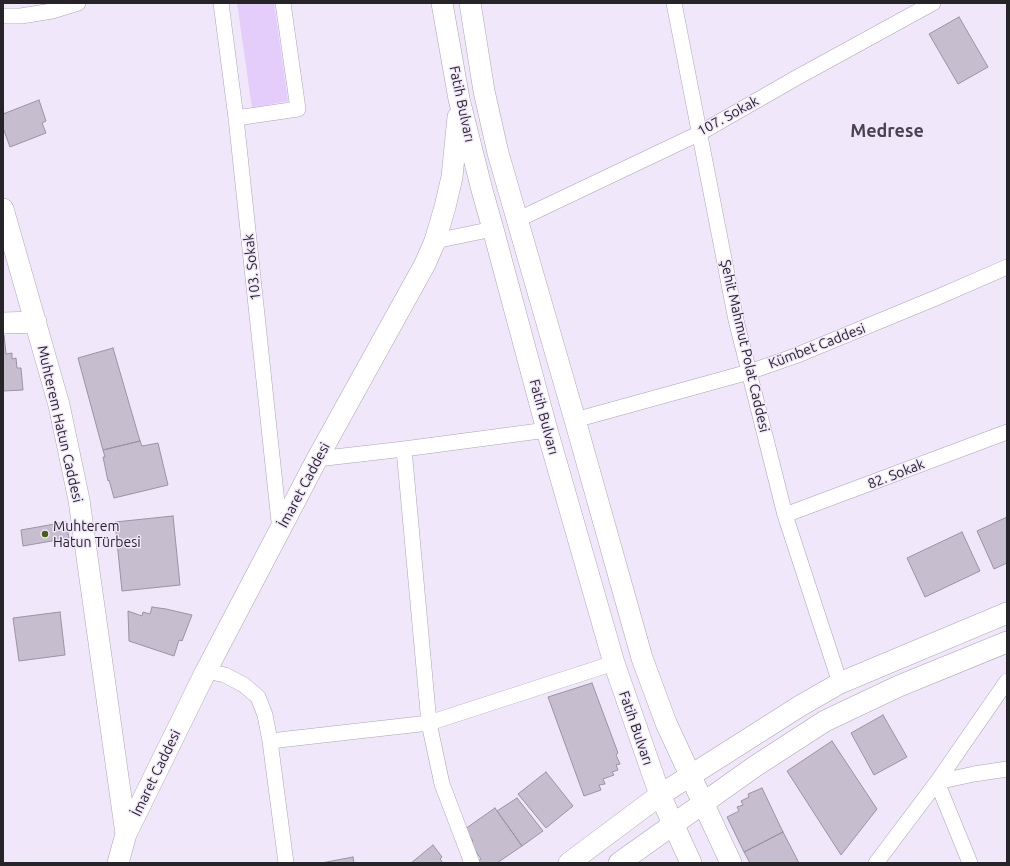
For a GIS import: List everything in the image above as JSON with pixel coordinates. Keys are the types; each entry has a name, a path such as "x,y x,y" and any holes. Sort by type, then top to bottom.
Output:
{"main road":[{"name":"Fatih Bulvarı","path":"442,3 459,99 546,430 614,663 660,795 691,863"},
{"name":"Fatih Bulvarı","path":"470,3 484,91 498,153 642,658 666,723 731,863"},
{"name":"İmaret Caddesi","path":"118,863 126,834 206,671 317,459 425,264 435,241 452,177 459,99"},
{"name":"Muhterem Hatun Caddesi","path":"3,209 59,405 78,500 126,834"},
{"path":"3,323 36,322"},
{"path":"569,863 660,795 691,777 780,718 840,683 1007,613"},
{"path":"619,863 791,742 825,721 899,686 1007,642"}],"street":[{"path":"3,16 22,16 78,3"},
{"name":"103. Sokak","path":"222,3 236,118 280,531"},
{"path":"236,118 298,109 283,3"},
{"name":"Şehit Mahmut Polat Caddesi","path":"674,3 736,320 785,515 840,683"},
{"name":"107. Sokak","path":"517,220 700,132 930,4"},
{"path":"435,241 493,229"},
{"name":"Kümbet Caddesi","path":"575,420 749,372 832,341 1007,267"},
{"path":"317,459 404,450 546,430"},
{"name":"82. Sokak","path":"785,515 1007,432"},
{"path":"404,450 429,723 442,784 472,863"},
{"path":"270,741 429,723 614,663"},
{"path":"206,671 225,675 244,685 258,697 265,715 270,741 286,863"},
{"path":"876,863 938,782 1007,681"},
{"path":"938,782 1007,769"},
{"path":"938,782 970,863"}],"shaded area":[{"path":"237,3 274,3 288,101 252,108"}],"building":[{"path":"959,17 988,67 958,84 929,34"},
{"path":"39,100 46,121 42,123 46,133 10,147 3,128 3,114"},
{"path":"3,335 6,354 12,353 12,359 16,358 17,368 21,368 23,390 3,391"},
{"path":"113,348 140,441 103,450 78,358"},
{"path":"140,441 142,446 158,443 168,485 114,498 109,480 108,481 103,450"},
{"path":"173,516 180,585 122,591 115,522"},
{"path":"1007,517 1007,563 994,569 977,531"},
{"name":"Muhterem Hatun Türbesi","path":"66,522 69,538 23,546 21,530"},
{"path":"962,532 980,571 925,597 907,558"},
{"path":"152,607 192,615 182,641 179,640 174,656 129,641 128,611 142,616 143,612 150,614"},
{"path":"60,612 65,655 19,661 13,618"},
{"path":"592,683 618,753 616,755 620,764 616,765 618,770 612,772 614,775 603,779 605,784 599,785 601,790 584,796 548,697"},
{"path":"883,715 907,757 874,775 851,733"},
{"path":"832,741 877,809 841,855 787,771"},
{"path":"546,772 573,806 546,828 518,794"},
{"path":"762,788 783,832 744,852 727,817 739,811 737,807 743,805 741,801 749,797 748,794"},
{"path":"517,798 543,831 522,846 497,811"},
{"path":"495,808 522,846 497,863 480,863 478,861 481,859 470,843 473,841 465,829"},
{"path":"783,832 799,863 750,863 744,852"},
{"path":"433,845 442,857 440,859 443,863 411,863"},
{"path":"353,857 354,863 321,863"}],"place":[{"name":"Muhterem Hatun Türbesi","path":"45,534"}],"district":[{"name":"Medrese","path":"887,131"}]}
